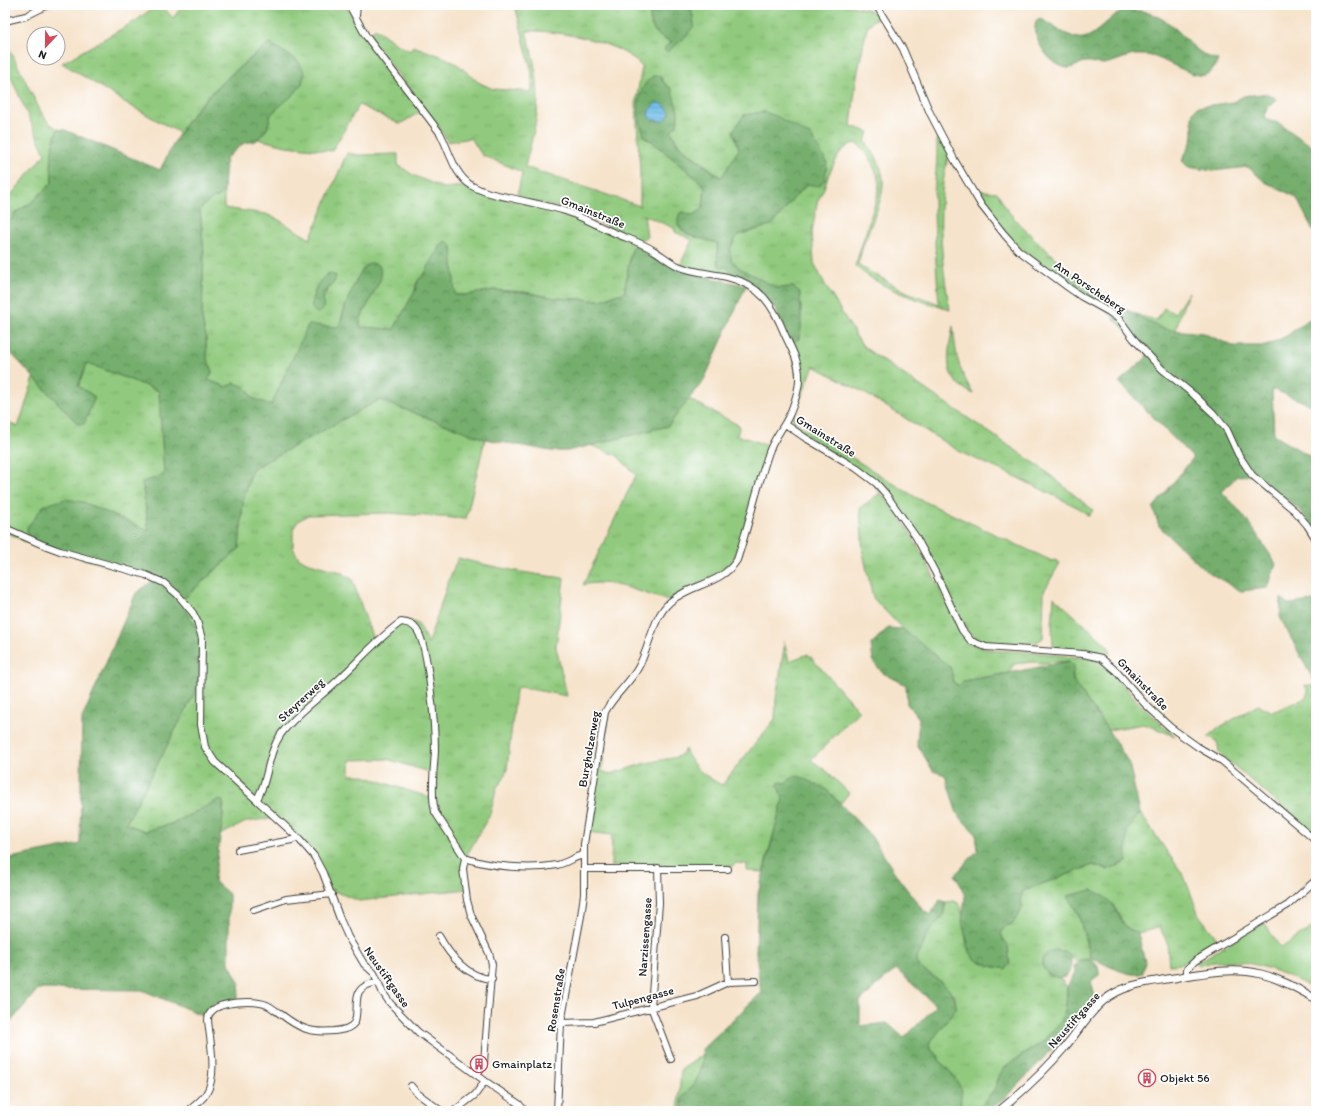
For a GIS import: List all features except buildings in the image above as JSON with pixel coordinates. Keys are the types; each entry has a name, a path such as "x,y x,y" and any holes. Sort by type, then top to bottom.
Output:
{"street":[{"path":"5,22 26,16 48,5"},
{"name":"Gmainstraße","path":"349,5 366,36 440,133 458,174 473,186 494,194 555,208 578,216 649,248 670,262 679,266 702,273 735,280 755,290 764,297 776,315 793,352 799,370 799,383 785,424 856,468 871,479 885,493 916,537 935,572 962,630 971,641 986,647 1083,654 1101,658 1116,671 1145,704 1170,727 1198,747 1222,761 1316,841"},
{"path":"356,16 357,5"},
{"name":"Am Porscheberg","path":"876,5 902,49 930,113 955,161 981,205 1004,234 1018,250 1082,297 1120,320 1153,360 1194,395 1213,414 1227,430 1238,454 1252,475 1294,511 1307,525 1316,539"},
{"name":"Burgholzerweg","path":"584,894 583,855 605,712 610,702 627,684 638,667 653,628 665,607 676,597 721,576 734,565 740,551 769,452 778,432 785,424"},
{"path":"5,528 60,551 146,575 164,583 178,595 193,613 202,639 201,725 202,738 205,747 214,762 257,800"},
{"name":"Steyrerweg","path":"257,800 263,786 273,748 281,734 311,703 335,683 390,630 401,622 410,623 417,630 425,648 434,727 434,806 436,812 465,858"},
{"name":"Neustiftgasse","path":"257,800 296,836 319,864 348,937 364,964 374,973 386,998 412,1027 519,1104 525,1111"},
{"path":"238,850 292,840 296,836"},
{"path":"477,1075 484,1062 492,979 491,960 471,915 467,900 464,869 465,858 491,865 543,867 559,865 583,855"},
{"name":"Narzissengasse","path":"651,1007 659,903 658,868"},
{"path":"584,869 728,869"},
{"path":"1187,975 1187,968 1195,962 1288,905 1316,880"},
{"path":"254,910 286,899 332,894"},
{"name":"Rosenstraße","path":"557,1111 561,1023 584,894"},
{"path":"439,936 446,947 466,970 482,978 492,979"},
{"path":"725,937 728,982"},
{"name":"Neustiftgasse","path":"999,1111 1044,1070 1104,1000 1130,986 1221,970 1249,972 1280,980 1316,999"},
{"name":"Tulpengasse","path":"561,1023 594,1022 704,994 728,982 756,981"},
{"path":"188,1111 205,1096 211,1081 212,1066 208,1020 209,1013 218,1006 252,1002 259,1003 274,1009 294,1023 309,1030 318,1032 341,1030 349,1028 355,1022 356,998 361,988 377,982"},
{"path":"651,1007 671,1059"},
{"path":"454,1111 475,1095 485,1081"},
{"path":"411,1086 417,1093 440,1111"}],"green space":[{"path":"156,5 161,5 173,18 183,5 345,5 420,112 400,124 359,105 332,151 286,146 258,139 267,129 271,114 295,93 302,83 299,62 270,43 233,72 209,95 188,120 180,133 131,106 66,65 66,61 137,20"},
{"path":"515,5 648,5 654,31 664,39 673,42 668,44 681,40 686,36 690,5 848,5 869,10 879,17 872,21 866,32 856,81 851,126 869,132 865,141 877,158 883,179 882,195 858,264 907,292 939,304 934,210 937,155 936,129 949,154 942,192 941,232 944,272 950,310 900,293 876,281 855,266 877,197 879,183 877,174 868,155 859,145 855,143 849,145 841,152 829,174 817,203 812,232 814,263 827,288 863,346 1039,466 1093,510 1089,516 1079,508 1012,475 962,453 861,391 814,366 794,414 796,423 917,498 1052,561 1055,560 1060,563 1044,591 1043,638 1037,642 1004,644 987,642 971,635 912,526 890,494 877,481 797,430 792,418 800,389 790,342 799,339 801,327 801,306 793,287 777,288 739,268 731,259 730,249 738,235 756,230 794,198 808,184 778,117 764,112 744,115 733,131 739,149 722,178 679,145 671,131 676,126 671,88 664,83 662,78 639,122 646,139 653,141 705,186 703,208 693,214 683,212 680,227 692,236 717,243 719,257 717,262 721,267 727,267 739,279 680,265 692,240 675,232 674,228 644,215 647,237 639,241 571,210 517,198 522,172 482,155 471,138 448,142 437,125 368,35 375,28 395,43 410,51 413,46 446,58 457,64 478,82 493,89 532,92 532,73","holes":["526,31 571,35 605,44 620,50 633,58 642,67 636,101 640,171 640,206 525,167 535,126 538,102 536,72"]},
{"path":"648,5 690,5 694,26 686,36 667,52 664,50 665,47 672,42 663,38 655,31 651,22"},
{"path":"1131,10 1150,13 1162,19 1200,52 1218,60 1218,63 1209,73 1205,75 1194,74 1145,55 1132,55 1103,64 1085,62 1068,68 1058,65 1053,61 1045,53 1037,38 1035,25 1039,18 1068,35 1084,38 1095,32 1117,14 1123,11"},
{"path":"5,40 41,112 48,122 58,129 52,149 52,183 31,203 16,212 6,235 9,261 5,293 5,202 45,154 5,64"},
{"path":"270,43 299,62 305,73 302,83 295,93 271,114 267,129 256,141 244,143 226,158 224,191 200,209 204,253 202,319 206,338 207,359 212,373 208,380 226,387 235,383 238,384 249,392 252,398 271,405 308,325 339,327 351,291 361,272 366,266 371,263 380,266 381,278 360,320 360,327 394,329 415,291 418,280 424,275 436,253 445,241 452,247 455,295 468,295 493,290 524,292 555,298 601,300 624,293 631,252 634,246 695,274 746,286 704,380 668,426 568,451 551,451 485,439 379,400 252,469 243,501 239,549 180,602 202,636 203,677 126,824 145,831 174,823 218,800 223,801 223,817 214,881 229,894 229,963 240,984 237,1002 215,1003 204,1016 142,990 38,989 5,1029 5,859 80,844 82,719 136,593 155,579 28,543 27,528 43,506 65,499 83,502 149,531 142,482 164,475 159,391 87,363 78,386 95,397 84,424 77,423 5,347 5,293 9,261 6,235 8,224 16,212 31,203 52,183 52,149 58,129 65,130 160,170 182,129 201,104 234,72"},
{"path":"653,76 660,76 664,83 671,88 678,111 678,121 676,126 671,131 678,145 721,178 739,149 733,131 744,115 764,112 778,117 811,136 827,162 825,180 818,186 807,184 773,224 738,235 730,249 731,259 739,268 777,288 793,287 800,292 801,327 799,339 790,342 775,308 734,276 727,267 721,267 718,265 717,243 690,235 683,231 679,226 678,220 680,213 683,212 693,214 703,208 705,186 645,137 640,121 638,105 642,89"},
{"path":"1262,94 1272,95 1276,100 1268,108 1264,117 1280,124 1316,149 1316,236 1296,197 1265,182 1248,167 1213,171 1188,167 1182,161 1193,137 1192,116 1197,107 1233,102 1244,96"},
{"path":"347,153 359,155 398,154 398,165 413,175 443,188 468,186 489,195 553,210 569,215 635,243 653,253 634,246 631,252 624,293 601,300 555,298 524,292 493,290 468,295 454,295 452,247 442,243 424,275 416,284 415,291 394,329 360,328 360,320 381,278 358,277 345,306 339,327 308,326 271,405 252,398 249,391 235,383 226,387 208,380 212,372 207,359 206,338 202,319 204,253 200,209 224,191 224,208 266,214 279,220 310,239","holes":["325,277 335,281 329,288 313,310 314,291 319,283"]},
{"path":"973,190 997,192 1008,211 1020,225 1067,269 1063,268 1062,274 1092,296 1100,305 1085,297 1017,246 1006,234"},
{"path":"1063,268 1067,269 1091,289 1123,309 1163,329 1203,333 1233,346 1266,346 1288,335 1316,314 1316,407 1272,389 1274,435 1316,460 1316,531 1300,510 1254,475 1237,476 1222,492 1245,517 1276,564 1268,588 1241,591 1206,571 1159,526 1153,508 1193,458 1119,382 1146,358 1147,353 1092,296 1062,274"},
{"path":"329,273 336,276 333,283 324,295 323,310 318,313 312,308 312,298 323,278"},
{"path":"1091,289 1131,312 1157,320 1164,308 1175,313 1189,292 1179,317 1176,331 1163,329 1123,309"},
{"path":"953,326 958,361 964,377 974,394 963,388 951,374 948,357"},
{"path":"87,363 159,391 164,475 142,483 149,531 83,502 27,528 28,543 5,532 5,420 18,427 34,378 77,423 82,424 78,387"},
{"path":"689,399 740,426 737,435 769,446 735,557 730,566 723,572 666,601 634,590 603,583 583,585 636,475 616,455 590,445 668,426"},
{"path":"379,400 485,439 466,519 389,513 308,515 298,521 293,529 293,548 298,557 306,562 341,572 352,579 374,642 401,620 408,620 420,626 428,644 448,582 458,558 511,570 564,578 556,647 567,696 519,687 516,690 507,769 503,780 497,787 490,814 467,855 467,889 359,901 326,888 317,866 299,843 272,818 246,822 220,835 224,805 218,800 174,823 145,831 126,824 203,677 202,636 180,602 239,549 243,501 252,469","holes":["387,759 432,773 431,798 361,775 350,775 350,760"]},
{"path":"874,485 878,488 905,524 927,563 965,640 981,648 1094,659 1107,667 1138,702 1175,736 1144,724 1108,730 1074,682 1069,661 1014,664 1009,673 963,681 960,686 953,682 873,598 863,553 860,508 880,493"},
{"path":"1054,597 1108,646 1111,652 1100,655 1085,649 1077,651 1053,647 1052,625"},
{"path":"1281,598 1288,604 1313,601 1316,609 1316,684 1280,617"},
{"path":"888,628 903,629 951,668 953,682 959,686 963,681 1069,661 1075,667 1072,676 1074,682 1129,763 1140,813 1127,830 1127,862 1107,870 1093,865 1023,891 1020,897 1023,906 1017,918 1003,929 1001,935 1008,946 1010,963 1006,969 994,967 974,959 969,950 962,921 965,897 955,875 978,850 976,834 957,814 945,775 933,771 917,744 919,718 907,704 906,685 883,673 873,662 871,644"},
{"path":"784,641 789,661 808,654 859,711 811,760 828,772 849,793 840,804 826,789 778,787 783,799 763,872 747,871 747,864 736,863 733,866 611,866 612,835 588,832 607,717 602,771 610,774 646,763 677,757 682,754 685,749 692,762 700,771 722,785 775,719 776,699"},
{"path":"1305,685 1316,686 1316,836 1219,753 1217,742 1208,737 1220,727 1258,705 1272,712 1306,698 1308,692"},
{"path":"796,775 826,789 871,836 899,879 923,910 930,915 940,900 946,902 942,917 927,933 916,959 922,969 944,985 955,999 956,1009 929,1044 930,1049 938,1055 940,1061 953,1075 962,1090 959,1111 682,1111 682,1098 695,1083 702,1068 702,1049 761,993 756,953 758,894 783,799 778,783 785,783","holes":["896,969 936,1006 904,1038 887,1023 860,1026 860,1001"]},
{"path":"1140,813 1184,876 1199,915 1218,940 1182,964 1169,965 1167,943 1160,927 1138,933 1134,932 1124,925 1113,905 1103,895 1068,896 1079,916 1090,957 1089,959 1075,961 1065,951 1048,975 1060,978 1067,987 1066,1008 1061,1023 1040,1044 1007,1065 1000,1074 995,1088 980,1107 972,1111 958,1111 961,1101 953,1075 940,1061 938,1055 930,1049 929,1044 956,1009 955,996 942,983 932,975 920,969 916,964 916,957 924,944 926,936 942,917 946,902 954,901 960,904 967,944 974,957 980,961 1008,946 1001,935 1002,930 1014,923 1023,891 1093,865 1107,870 1127,830"},
{"path":"1092,890 1100,894 1112,904 1122,922 1128,929 1138,933 1145,962 1143,973 1131,974 1124,972 1090,957 1079,916 1068,896"},
{"path":"1264,923 1281,948 1316,925 1316,978 1307,985 1274,971 1239,962 1213,962 1197,966 1196,963"},
{"path":"1056,950 1065,951 1071,957 1071,968 1066,977 1058,978 1052,976 1043,968 1043,957"},
{"path":"1089,959 1096,963 1099,969 1099,975 1091,981 1095,997 1055,1046 1007,1096 989,1111 972,1111 980,1107 995,1088 1000,1074 1007,1065 1040,1044 1060,1023 1066,1008 1067,987 1075,973 1074,966 1081,960"},
{"path":"703,1054 702,1068 695,1083 682,1098 682,1111 678,1111 681,1070"}],"water":[{"path":"657,103 663,104 670,114 663,121 652,119 648,115 651,108"}],"place":[{"name":"Gmainplatz","path":"479,1064"},
{"name":"Objekt 56","path":"1147,1078"}]}
